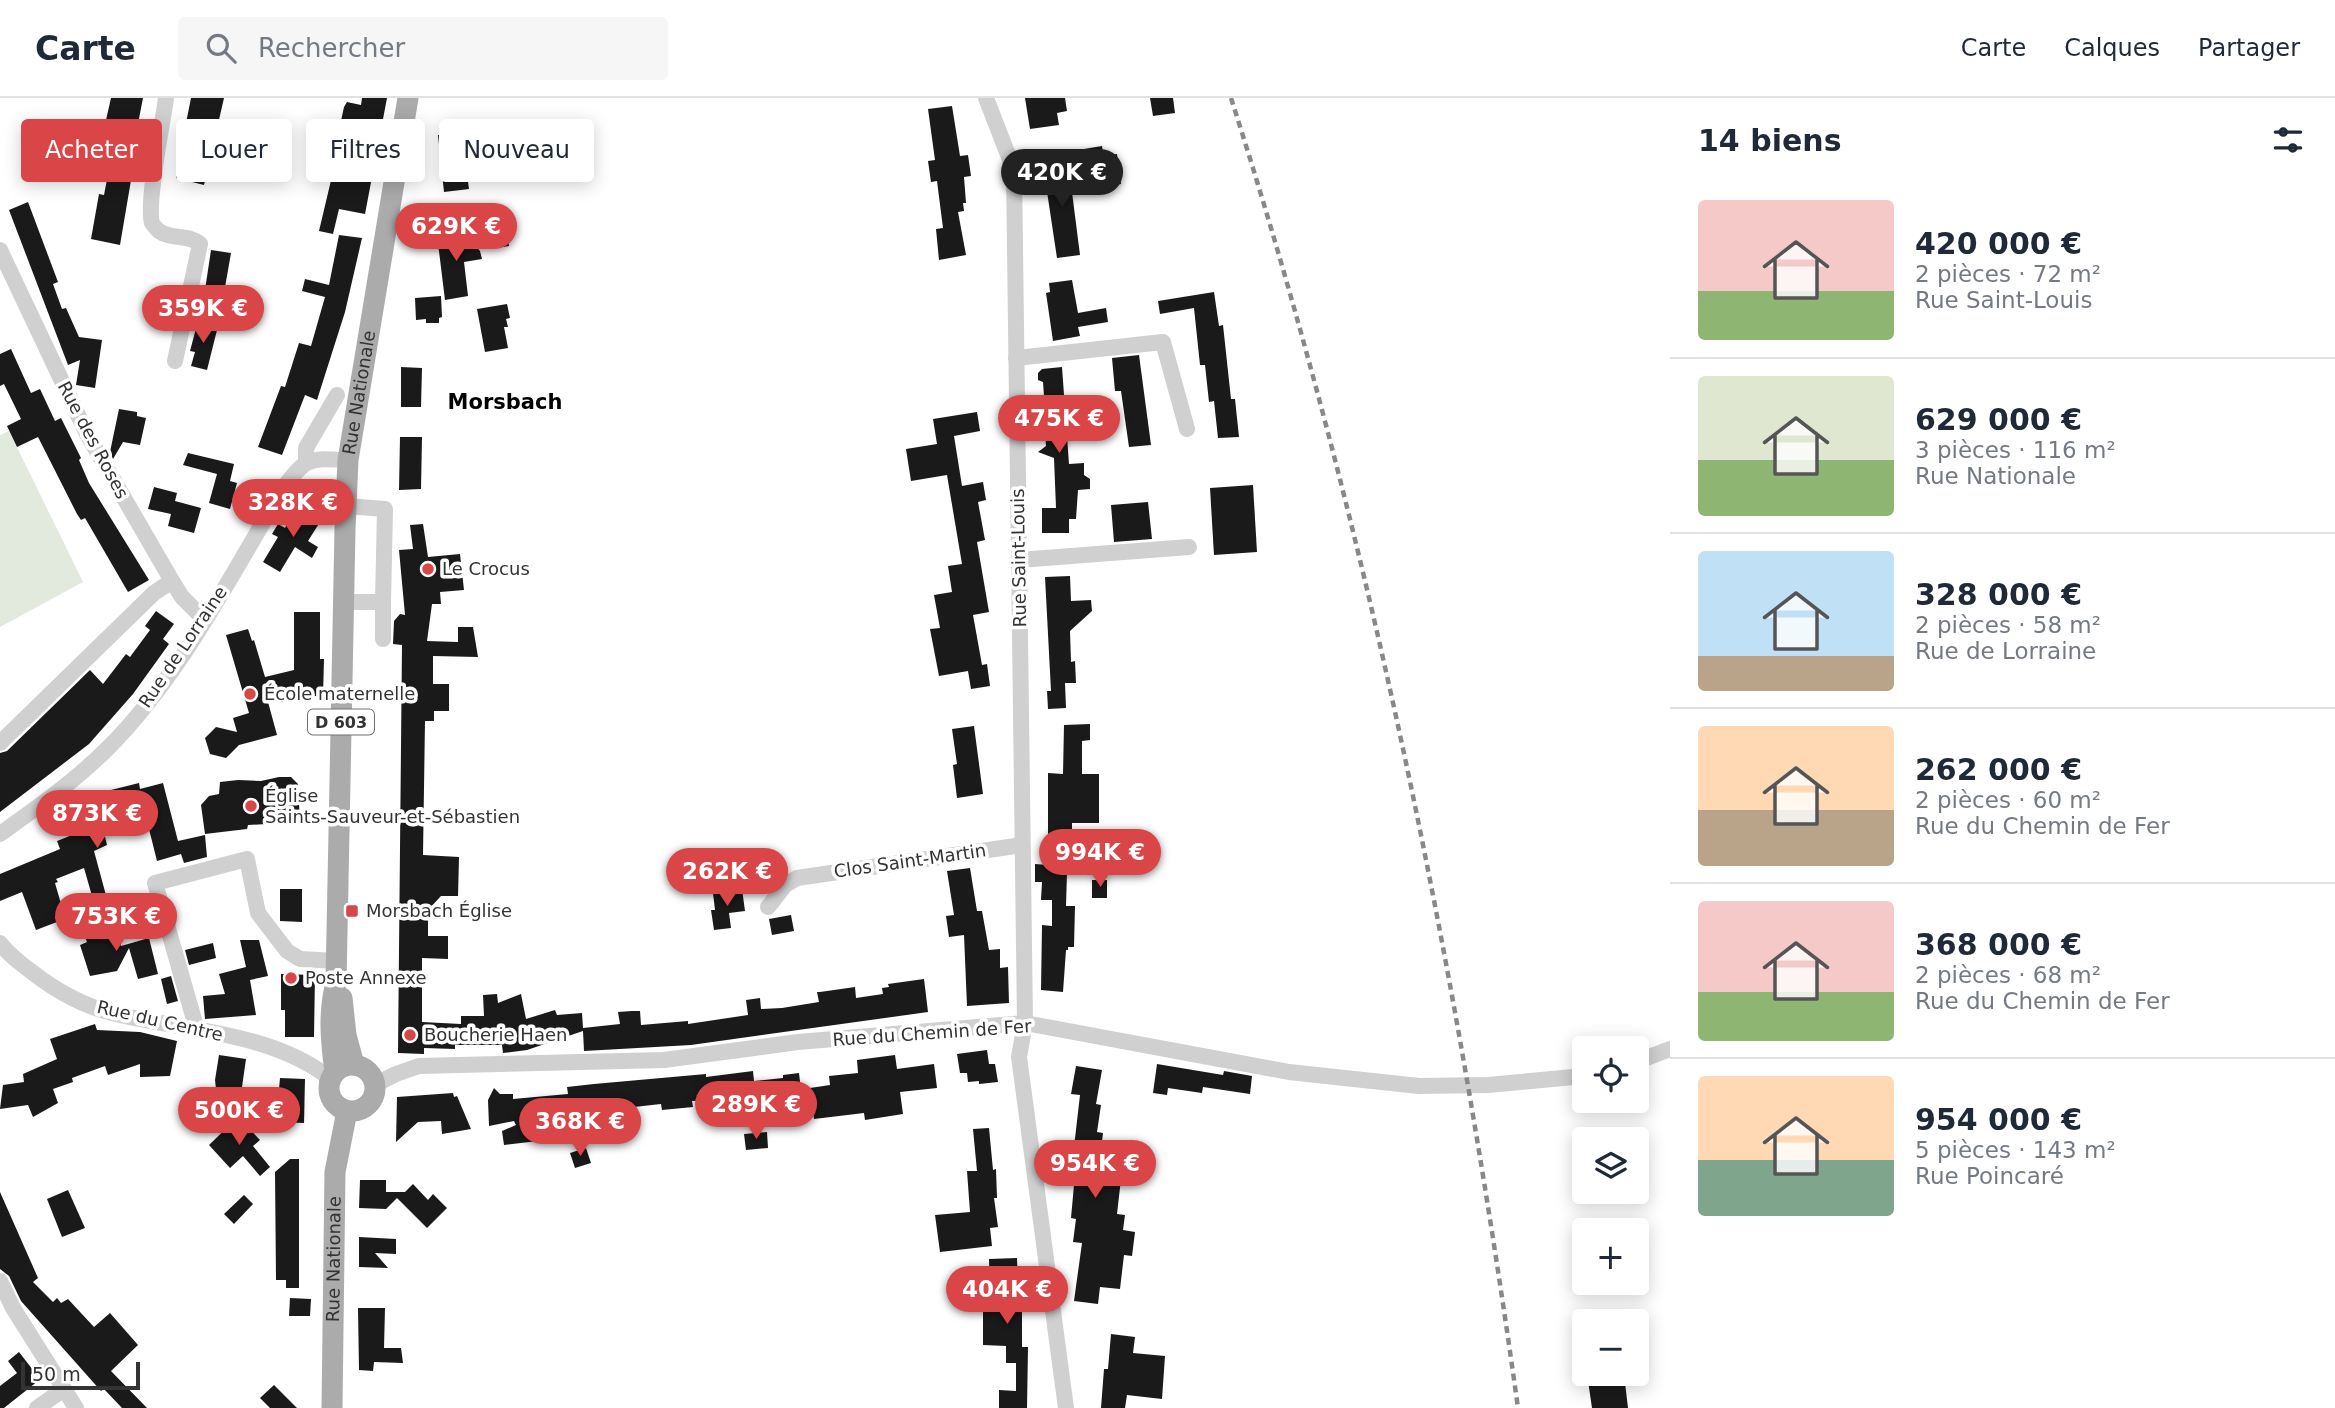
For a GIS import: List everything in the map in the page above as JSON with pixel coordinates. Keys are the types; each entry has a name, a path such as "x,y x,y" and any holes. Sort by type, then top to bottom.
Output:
{"main road":[{"name":"Rue Nationale","path":"340,1072 331,1042 331,1003 336,983 337,961 348,460 408,98"},
{"name":"Rue Nationale","path":"336,983 343,1000 346,1035 340,1072"},
{"path":"369,1071 376,1084 373,1099 368,1105 355,1111 340,1108 331,1099 329,1092 340,1072 369,1071"},
{"name":"Rue Nationale","path":"332,1408 335,1172 347,1111"}],"street":[{"path":"166,98 152,199 152,222 157,230 166,235 196,240 200,244 175,361"},
{"name":"Rue Saint-Louis","path":"986,98 1014,170 1025,1023 1019,1057 1066,1408"},
{"name":"Rue des Roses","path":"0,250 87,434 182,597 204,619"},
{"path":"1016,358 1163,342 1187,429"},
{"name":"Rue de Lorraine","path":"0,834 61,790 108,747 157,692 284,487 300,465 306,462 306,448 337,395"},
{"path":"306,462 313,459 348,460"},
{"path":"346,506 385,509 383,639"},
{"path":"1019,560 1189,547"},
{"path":"0,743 154,593 172,581"},
{"path":"343,602 383,602"},
{"name":"Clos Saint-Martin","path":"768,907 785,884 796,878 1022,845"},
{"path":"197,1030 155,883 247,859 258,914 287,951 300,959 337,961"},
{"name":"Rue du Centre","path":"0,943 7,952 44,981 76,1000 111,1013 247,1041 340,1072"},
{"name":"Rue du Chemin de Fer","path":"376,1084 419,1066 664,1060 798,1042 1025,1023 1289,1072 1419,1086 1457,1087 1572,1077"},
{"path":"307,1061 323,1052 331,1042"},
{"path":"1649,1057 1670,1049"},
{"path":"0,1281 13,1308 76,1408"},
{"path":"37,1408 64,1389"}],"shaded area":[{"path":"9,431 83,582 0,627 0,435"}],"building":[{"path":"111,98 143,98 139,119 106,119"},
{"path":"191,98 224,98 219,119 187,119"},
{"path":"362,98 387,98 383,119 341,119 347,102 361,105"},
{"path":"1025,98 1065,98 1067,111 1057,113 1059,125 1030,129"},
{"path":"1150,98 1173,98 1175,113 1153,116"},
{"path":"952,106 960,156 968,155 971,176 964,177 966,203 963,203 964,211 958,212 966,255 939,260 936,229 943,228 937,181 931,182 928,161 935,160 928,109"},
{"path":"1102,146 1105,165 1081,168 1078,150"},
{"path":"1117,154 1121,184 1109,186 1104,156"},
{"path":"1068,161 1080,255 1057,258 1043,165"},
{"path":"106,182 131,182 120,245 91,239 99,194 104,195"},
{"path":"331,182 371,182 365,214 339,209 333,234 319,231"},
{"path":"443,182 468,182 469,189 444,192"},
{"path":"28,202 58,282 53,284 62,309 66,308 79,337 102,340 95,388 76,385 80,360 68,365 9,210"},
{"path":"506,224 509,246 490,249 486,228"},
{"path":"456,232 457,239 469,238 480,251 482,259 464,262 468,296 445,300 437,235"},
{"path":"339,235 362,238 345,312 317,400 305,395 282,455 258,447 281,386 285,387 299,343 311,346 325,297 302,291 305,279 329,285"},
{"path":"211,250 231,253 224,293 205,290"},
{"path":"1072,280 1078,313 1106,308 1108,322 1078,327 1080,336 1053,341 1046,293 1050,292 1049,283"},
{"path":"1214,292 1219,326 1223,325 1231,399 1235,399 1239,437 1218,438 1214,401 1209,402 1205,365 1200,365 1194,308 1160,314 1158,301"},
{"path":"441,296 442,317 439,318 439,323 426,323 426,319 416,320 415,298"},
{"path":"507,304 510,318 506,319 508,327 504,327 508,348 485,352 477,309"},
{"path":"198,321 218,326 207,370 191,366 195,352 190,351"},
{"path":"11,349 31,393 40,389 55,421 61,418 81,458 79,460 89,483 149,580 128,592 85,518 81,520 77,514 38,437 17,447 7,426 21,419 4,384 0,386 0,354"},
{"path":"1139,355 1151,445 1129,447 1121,391 1115,391 1112,358"},
{"path":"401,367 422,368 421,407 401,407"},
{"path":"1062,367 1069,464 1084,463 1084,475 1090,479 1090,489 1078,490 1076,519 1069,519 1069,533 1042,533 1042,508 1056,508 1054,458 1038,452 1046,446 1043,407 1037,403 1044,396 1043,382 1038,380 1038,373 1042,369"},
{"path":"119,409 137,412 137,416 146,418 140,445 123,442 113,459 110,452"},
{"path":"977,412 980,431 954,436 962,486 983,482 986,500 978,502 985,540 977,542 989,612 973,615 982,665 987,664 990,686 971,689 968,671 939,676 930,629 940,628 934,595 952,592 948,566 962,564 947,475 911,481 906,449 937,444 933,419"},
{"path":"400,437 422,437 421,489 399,490"},
{"path":"188,453 234,464 230,481 237,483 230,509 209,503 217,474 183,465"},
{"path":"1253,485 1257,552 1214,555 1210,488"},
{"path":"154,487 177,493 175,501 201,508 194,533 168,526 171,514 148,509"},
{"path":"1148,502 1152,539 1114,542 1111,505"},
{"path":"298,507 319,519 320,522 308,541 318,547 312,558 295,547 280,572 263,562 278,537 272,534 278,524 285,528"},
{"path":"423,524 428,557 460,554 464,590 440,592 441,604 432,604 427,641 458,642 458,627 473,627 478,657 433,656 433,684 449,684 449,711 434,711 434,721 425,721 423,855 459,857 458,896 441,896 428,910 428,936 448,936 448,959 422,958 422,1022 461,1024 461,1016 484,1016 483,995 497,994 498,1003 521,994 526,1019 555,1010 557,1015 582,1013 583,1028 620,1024 618,1012 640,1011 641,1025 688,1021 688,1024 748,1015 746,1000 760,998 761,1009 782,1008 819,1002 817,992 855,987 856,998 883,994 882,988 889,987 888,984 924,979 928,1012 691,1045 584,1051 583,1031 527,1050 503,1053 502,1045 455,1045 455,1049 424,1048 424,1054 398,1053 402,645 393,644 394,621 400,614 405,615 399,550 413,549 410,525"},
{"path":"1070,576 1071,601 1091,600 1092,611 1070,631 1071,662 1075,661 1076,683 1065,683 1066,708 1048,709 1047,691 1051,691 1045,577"},
{"path":"156,611 174,624 163,639 169,644 133,694 89,744 0,812 0,753 7,751 90,670 103,684 126,654 130,657 150,630 145,626"},
{"path":"294,612 320,612 320,659 324,659 323,696 293,696 268,702 277,735 239,745 226,758 210,754 205,738 216,727 237,732 233,718 249,713 226,635 248,629 265,677 294,670"},
{"path":"1090,724 1090,740 1082,741 1082,774 1099,774 1099,823 1072,823 1072,856 1080,856 1079,874 1067,873 1066,906 1075,906 1074,947 1068,947 1066,950 1063,992 1041,990 1042,925 1052,926 1052,900 1041,900 1042,882 1035,882 1035,864 1048,865 1048,773 1063,774 1064,725"},
{"path":"974,726 983,794 957,798 953,765 957,764 952,729"},
{"name":"Église Saints-Sauveur-et-Sébastien","path":"291,777 298,784 300,822 248,825 247,829 205,834 201,805 209,796 219,794 220,782 261,781"},
{"path":"139,783 140,789 163,783 178,841 205,835 207,857 184,863 181,854 157,861 145,813 102,824 107,845 94,851 107,899 94,903 84,868 56,879 64,914 55,917 57,922 36,930 22,892 0,901 0,874 60,849 57,841 95,826 91,827 83,797"},
{"path":"970,868 977,911 982,911 989,950 1000,949 1000,968 1008,967 1009,1003 967,1006 964,935 949,937 946,916 954,915 947,871"},
{"path":"1092,880 1107,880 1107,898 1092,898"},
{"path":"280,889 302,889 302,922 280,921"},
{"path":"742,889 745,911 729,913 731,928 714,930 711,910 715,910 713,893"},
{"path":"791,915 794,931 772,935 769,919"},
{"path":"100,926 107,930 115,927 121,946 149,938 158,974 138,979 129,948 117,971 90,976 80,945 87,942 85,937 89,928"},
{"path":"240,940 259,940 268,976 250,980 256,1015 205,1019 203,996 225,994 219,974 246,967"},
{"path":"213,943 216,958 189,965 185,950"},
{"path":"281,974 315,975 314,1037 285,1037 285,1010 281,1010"},
{"path":"171,976 178,1001 167,1004 161,979"},
{"path":"95,1024 97,1030 140,1032 177,1041 170,1076 140,1077 140,1064 108,1075 105,1066 72,1078 73,1082 53,1089 58,1103 33,1117 28,1105 0,1109 3,1085 24,1082 23,1074 57,1059 50,1039"},
{"path":"987,1050 989,1064 995,1064 998,1082 968,1082 967,1073 960,1073 957,1054"},
{"path":"219,1055 246,1059 241,1094 216,1089"},
{"path":"895,1055 897,1069 934,1064 937,1088 900,1092 903,1114 865,1120 864,1113 814,1119 810,1088 830,1085 829,1076 858,1073 857,1060"},
{"path":"1157,1064 1223,1075 1224,1071 1252,1076 1250,1094 1203,1087 1202,1093 1168,1088 1167,1095 1153,1093"},
{"path":"1076,1066 1102,1070 1096,1104 1101,1105 1097,1132 1103,1133 1098,1176 1121,1179 1117,1214 1125,1215 1123,1230 1135,1232 1132,1256 1124,1255 1120,1289 1100,1287 1098,1304 1074,1301 1082,1243 1073,1242 1076,1219 1071,1218 1075,1174 1071,1173 1080,1095 1071,1094"},
{"path":"753,1071 754,1081 783,1078 783,1075 799,1073 802,1099 782,1101 782,1097 718,1102 692,1101 693,1107 662,1110 661,1104 634,1107 634,1118 571,1124 571,1118 531,1122 538,1141 504,1145 502,1131 516,1125 514,1121 489,1126 488,1100 494,1088 500,1094 513,1094 513,1099 568,1094 567,1087"},
{"path":"280,1078 305,1079 304,1123 276,1122"},
{"path":"453,1093 454,1097 457,1096 471,1129 442,1134 441,1121 418,1122 396,1142 397,1097"},
{"path":"238,1117 260,1140 253,1146 270,1167 260,1176 243,1156 230,1168 209,1145"},
{"path":"989,1128 993,1170 996,1169 997,1198 994,1198 998,1227 990,1228 992,1246 940,1252 935,1215 970,1212 967,1171 977,1171 973,1129"},
{"path":"767,1132 768,1148 746,1150 744,1134"},
{"path":"586,1148 591,1163 575,1168 570,1153"},
{"path":"290,1159 299,1159 299,1288 286,1288 286,1280 276,1280 275,1172"},
{"path":"360,1180 386,1180 386,1192 405,1192 413,1184 428,1200 433,1194 447,1208 427,1228 397,1198 386,1209 359,1208"},
{"path":"68,1190 85,1228 62,1237 47,1199"},
{"path":"0,1192 38,1278 33,1282 53,1302 57,1298 61,1303 68,1299 94,1327 110,1313 138,1345 111,1371 147,1408 122,1408 104,1389 101,1391 21,1301 9,1276 0,1269"},
{"path":"244,1195 253,1204 234,1224 224,1214"},
{"path":"359,1237 396,1239 396,1254 375,1253 388,1268 359,1267"},
{"path":"1017,1258 1018,1288 1021,1288 1022,1347 1028,1347 1027,1408 999,1408 999,1390 1016,1391 1016,1363 1006,1363 1006,1346 983,1345 983,1299 990,1299 989,1259"},
{"path":"290,1298 311,1299 310,1316 289,1316"},
{"path":"358,1308 385,1308 384,1348 401,1348 403,1363 374,1362 373,1371 359,1370"},
{"path":"1111,1334 1135,1337 1133,1353 1165,1356 1162,1399 1127,1395 1125,1408 1101,1408 1104,1369 1108,1369"},
{"path":"19,1352 36,1374 34,1376 38,1381 4,1408 0,1408 0,1386 17,1373 8,1361"},
{"path":"274,1385 297,1408 270,1408 260,1398"},
{"path":"1589,1386 1625,1386 1628,1408 1592,1408"}],"railway":[{"path":"1231,98 1325,421 1403,747 1466,1076 1518,1408"}],"place":[{"name":"Le Crocus","path":"428,569"},
{"name":"École maternelle","path":"250,694"},
{"name":"Église Saints-Sauveur-et-Sébastien","path":"251,806"},
{"name":"Morsbach Église","path":"352,911"},
{"name":"Poste Annexe","path":"291,978"},
{"name":"Boucherie Haen","path":"410,1035"}],"district":[{"name":"Morsbach","path":"505,402"}]}
